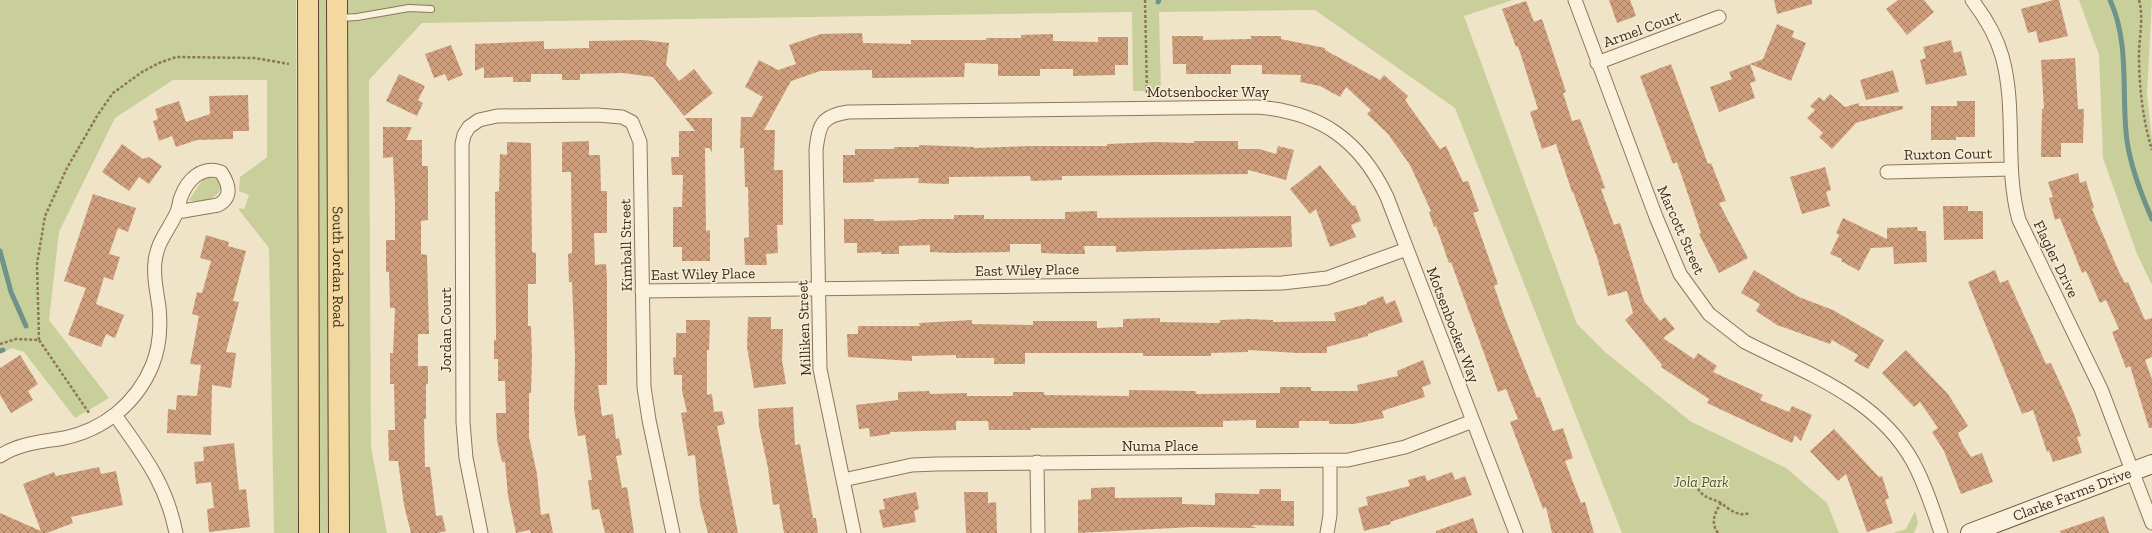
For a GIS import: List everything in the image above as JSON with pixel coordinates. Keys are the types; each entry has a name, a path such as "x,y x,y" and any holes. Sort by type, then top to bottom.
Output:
{"main road":[{"name":"South Jordan Road","path":"308,0 309,533"},
{"name":"South Jordan Road","path":"337,9 339,533"}],"street":[{"name":"Marcott Street","path":"1574,0 1664,238 1680,274 1698,301 1720,324 1745,342 1840,390 1879,418 1898,440 1912,461 1941,533"},
{"name":"Flagler Drive","path":"1972,0 1990,27 2002,56 2007,83 2014,199 2019,220 2101,390 2152,523"},
{"name":"Armel Court","path":"1597,63 1719,17"},
{"name":"Motsenbocker Way","path":"824,120 834,114 848,112 1257,107 1285,110 1304,116 1332,130 1363,156 1374,169 1387,197 1516,533"},
{"name":"Kimball Street","path":"469,127 479,120 497,116 610,115 622,117 632,122 640,142 642,356 646,401 673,533"},
{"name":"Milliken Street","path":"824,120 819,132 816,150 820,369 854,533"},
{"name":"Jordan Court","path":"469,127 464,135 462,144 463,422 466,458 481,533"},
{"name":"Ruxton Court","path":"1886,172 2011,169"},
{"path":"0,456 24,445 79,434 104,423 115,415 141,386 156,354 160,318 154,271 155,260 164,234 177,212"},
{"name":"East Wiley Place","path":"642,291 1303,282 1327,278 1348,272 1407,249"},
{"path":"115,415 158,478 170,507 176,533"},
{"name":"Numa Place","path":"843,480 912,465 1037,462 1330,461 1382,453 1473,421"},
{"path":"1327,533 1330,515 1330,461"},
{"path":"1037,462 1038,533"},
{"name":"Clarke Farms Drive","path":"1970,533 2152,464"}],"lane":[{"path":"409,0 409,8"},
{"path":"337,9 356,17 409,8 431,9"}],"path":[{"path":"1145,0 1147,94"},
{"path":"2139,0 2142,12 2140,77 2146,128 2152,150"},
{"path":"89,413 39,340 37,264 45,216 67,168 97,116 113,93 142,72 158,63 176,57 255,58 289,64"},
{"path":"0,344 16,339 39,340"},
{"path":"1696,484 1704,497 1721,503 1733,512 1746,515 1750,513"},
{"path":"1718,533 1714,528 1714,518 1721,503"}],"green space":[{"path":"0,0 296,0 298,533 274,533 269,248 239,210 239,208 244,209 249,195 239,191 240,177 267,157 267,80 173,80 115,118 59,232 49,320 109,398 75,418 24,352 12,348 0,354"},
{"path":"317,0 327,0 329,533 319,533"},
{"name":"Jola Park","path":"347,0 1513,0 1464,16 1577,324 1605,352 1690,421 1786,468 1827,503 1839,533 1622,533 1455,108 1315,10 1159,12 1161,91 1133,91 1132,12 422,23 369,80 371,447 387,533 349,533"},
{"path":"2079,0 2152,0 2147,94 2152,139 2152,285 2137,254 2103,158 2099,55"},
{"path":"207,177 217,179 221,189 219,193 207,200 198,202 189,200 203,179"},
{"path":"1915,511 1918,523 1914,533 1893,533 1906,529"}],"building":[{"path":"1609,0 1630,0 1636,16 1617,23"},
{"path":"1774,0 1812,0 1812,4 1777,14"},
{"path":"1898,0 1924,0 1934,12 1907,35 1886,9"},
{"path":"2053,0 2059,0 2068,36 2039,43 2036,31 2028,33 2021,9"},
{"path":"1526,1 1534,22 1542,19 1566,92 1563,93 1572,121 1580,119 1605,188 1601,189 1614,225 1620,223 1644,301 1660,321 1665,317 1675,329 1663,338 1694,359 1698,353 1717,366 1713,372 1763,395 1760,400 1789,412 1792,406 1812,415 1801,441 1795,435 1792,443 1707,403 1709,399 1661,367 1662,365 1625,320 1633,313 1627,291 1608,296 1597,257 1572,192 1556,144 1542,149 1530,112 1538,109 1518,46 1516,47 1502,9"},
{"path":"1777,24 1794,31 1792,37 1806,43 1791,81 1750,64 1756,81 1750,83 1755,98 1719,112 1710,87 1732,79 1729,72 1763,59"},
{"path":"862,33 863,43 911,44 911,40 986,40 986,38 1021,38 1021,35 1053,34 1053,41 1098,42 1098,37 1128,37 1128,65 1115,65 1115,75 1073,76 1073,69 1040,69 1040,76 998,76 998,64 965,63 964,77 872,78 872,70 820,71 791,81 764,130 775,130 774,170 783,170 783,225 777,225 778,253 766,254 767,265 745,265 744,238 749,237 748,187 745,187 744,148 740,148 741,117 752,117 763,97 745,87 759,60 778,70 796,64 789,45 821,34"},
{"path":"1172,36 1203,36 1203,40 1251,39 1251,36 1281,36 1281,39 1325,48 1325,50 1380,80 1384,75 1408,96 1405,100 1440,149 1446,146 1463,182 1468,181 1479,211 1473,213 1498,284 1494,286 1505,318 1537,398 1540,397 1553,431 1563,428 1573,458 1565,461 1581,503 1585,502 1594,533 1552,533 1546,507 1543,509 1510,422 1518,419 1506,389 1498,392 1451,262 1449,263 1436,226 1434,227 1429,212 1431,211 1410,165 1388,134 1367,114 1371,110 1346,87 1340,97 1320,86 1300,82 1301,75 1262,74 1262,65 1231,65 1231,74 1186,74 1186,64 1173,64"},
{"path":"643,40 669,43 666,65 679,81 694,69 713,93 684,116 653,77 623,73 580,74 580,80 562,80 562,74 531,74 531,82 513,82 513,77 484,78 484,67 475,71 475,44 544,41 544,49 589,48 589,41"},
{"path":"1951,40 1954,53 1961,51 1967,75 1926,85 1920,60 1926,58 1923,47"},
{"path":"451,45 463,75 448,81 445,74 434,78 425,54"},
{"path":"2075,58 2078,109 2084,109 2083,143 2061,143 2061,157 2041,157 2042,109 2044,109 2041,60"},
{"path":"1671,64 1708,164 1711,163 1726,201 1719,203 1748,258 1719,273 1699,234 1701,233 1677,162 1673,164 1640,76"},
{"path":"1893,70 1899,92 1866,100 1860,80"},
{"path":"399,74 425,86 418,100 423,103 417,116 386,101"},
{"path":"1830,94 1845,107 1859,103 1859,106 1903,106 1903,109 1856,123 1832,149 1819,137 1823,133 1807,118 1815,110 1810,106 1819,97 1824,101"},
{"path":"248,95 249,131 233,131 233,139 197,140 176,147 172,136 159,141 153,121 158,119 155,109 179,101 186,122 210,114 209,96"},
{"path":"1957,101 1975,101 1975,137 1956,137 1956,140 1931,140 1931,106 1957,106"},
{"path":"685,118 712,118 712,152 709,148 705,148 706,231 710,230 710,261 682,261 682,247 673,247 673,207 682,207 683,175 672,175 671,157 679,157 679,131 695,131"},
{"path":"383,127 412,127 406,140 422,140 422,166 428,166 428,220 421,221 421,254 427,255 429,334 418,334 418,366 428,366 428,384 426,384 426,419 424,419 425,467 430,467 436,516 442,515 446,531 438,533 411,533 404,505 398,461 389,461 388,430 395,430 394,384 390,384 390,353 393,353 395,308 390,308 389,272 386,272 386,240 395,240 395,204 393,157 383,158"},
{"path":"589,141 589,155 600,155 601,191 607,191 607,233 594,233 595,265 606,264 607,278 607,385 598,385 602,416 613,414 616,439 619,438 622,455 616,456 622,488 627,487 634,533 605,533 599,509 592,510 588,480 592,480 585,435 578,436 574,409 575,357 572,282 569,282 568,254 572,253 571,172 562,172 562,142"},
{"path":"1194,141 1238,141 1238,149 1259,149 1276,154 1278,146 1294,150 1286,180 1248,170 1248,174 1062,176 1062,180 1031,181 1030,176 949,177 949,184 918,183 919,178 874,179 874,182 843,183 843,155 855,155 855,149 894,149 894,147 919,147 919,145 974,148 1107,146 1107,144 1156,142 1194,143"},
{"path":"507,142 531,143 532,252 536,253 536,284 528,284 528,326 531,326 532,358 531,393 529,393 529,437 537,474 541,515 549,513 553,533 531,533 530,530 516,533 508,496 505,462 502,462 497,440 496,413 506,413 505,381 498,381 498,359 494,359 494,340 496,340 495,192 499,191 500,154 507,155"},
{"path":"122,144 143,159 149,157 162,166 149,184 139,177 129,191 102,172"},
{"path":"1320,165 1353,206 1355,205 1361,221 1351,225 1356,237 1330,247 1316,209 1310,214 1290,189"},
{"path":"1825,167 1831,190 1826,192 1830,206 1802,214 1790,177"},
{"path":"2078,173 2080,183 2086,181 2094,208 2092,209 2119,272 2125,283 2128,282 2145,320 2152,318 2152,357 2145,360 2152,379 2152,428 2149,428 2130,366 2126,368 2112,332 2119,329 2106,300 2100,303 2086,271 2082,273 2060,218 2055,220 2049,198 2053,197 2048,182"},
{"path":"93,194 136,208 128,232 118,228 109,254 120,257 113,280 104,277 96,304 124,315 115,338 106,334 101,347 68,335 86,288 64,281"},
{"path":"1943,206 1968,206 1968,211 1983,211 1983,239 1944,240"},
{"path":"1097,211 1097,218 1291,216 1292,247 1116,252 1116,246 1084,246 1085,254 1066,254 1041,253 1041,244 1010,244 1010,252 951,253 930,252 930,245 899,246 899,254 881,254 881,252 857,253 857,243 844,243 844,219 874,219 874,221 954,219 954,215 984,215 984,219 1065,219 1065,212"},
{"path":"1843,218 1887,239 1887,228 1917,227 1918,231 1926,231 1927,262 1894,264 1893,247 1871,248 1859,271 1841,261 1842,259 1830,254 1839,235 1836,233"},
{"path":"206,235 229,242 228,246 246,251 233,301 239,302 226,352 236,353 231,388 212,385 211,435 167,433 168,409 176,410 177,395 197,396 201,365 190,364 199,316 192,314 197,292 202,293 211,261 200,258"},
{"path":"1754,270 1799,297 1833,310 1884,340 1868,369 1854,361 1858,355 1832,340 1830,344 1777,325 1756,311 1760,304 1741,293"},
{"path":"1995,270 2000,283 2008,280 2046,364 2051,363 2074,414 2081,436 2077,437 2082,453 2053,462 2049,451 2047,452 2033,410 2022,414 1968,282"},
{"path":"1383,296 1386,304 1395,300 1403,322 1368,334 1368,336 1327,347 1327,353 1248,350 1248,352 1211,353 1211,356 1143,356 1143,353 1025,353 1025,364 994,364 994,358 956,358 956,355 912,356 912,361 848,357 847,334 858,334 858,326 920,326 919,323 972,320 972,324 1033,325 1033,321 1097,321 1097,328 1123,327 1123,319 1160,318 1160,322 1220,323 1220,320 1249,319 1273,320 1273,322 1336,321 1334,313 1367,304 1367,302"},
{"path":"748,317 771,317 771,329 783,329 782,360 786,384 754,388 747,347"},
{"path":"686,320 710,320 709,350 707,350 707,395 712,394 714,412 722,411 725,424 717,426 738,533 708,533 700,504 695,455 688,456 681,413 687,412 682,391 682,375 674,375 673,358 676,357 676,333 686,333"},
{"path":"1906,350 1948,394 1968,426 1958,433 1962,443 1971,457 1982,453 1993,482 1961,494 1944,451 1932,432 1938,428 1920,402 1914,407 1882,373"},
{"path":"20,355 38,384 28,391 33,400 11,413 0,395 0,368"},
{"path":"1423,360 1431,384 1422,387 1425,397 1382,411 1384,418 1354,424 1329,424 1329,421 1299,421 1299,428 1256,428 1256,420 1223,421 1223,427 1031,428 1031,430 989,430 988,421 956,421 956,430 890,432 890,434 870,437 869,428 859,429 856,405 898,400 898,392 929,391 930,394 967,393 967,396 1013,396 1013,392 1044,392 1044,395 1129,396 1129,390 1196,391 1196,394 1280,393 1280,387 1311,387 1311,391 1358,391 1357,385 1398,376 1397,371"},
{"path":"793,407 795,445 800,444 813,518 816,518 818,533 784,533 779,504 773,505 768,468 759,427 758,409"},
{"path":"1834,429 1879,477 1882,476 1889,498 1885,500 1893,523 1867,532 1846,474 1838,481 1810,451"},
{"path":"234,443 239,490 246,489 250,527 209,532 207,509 214,508 211,482 196,484 194,462 204,461 203,447"},
{"path":"99,467 101,474 116,471 123,505 71,517 73,523 47,533 0,533 0,513 41,531 23,484 54,472 56,476"},
{"path":"1452,472 1455,480 1465,476 1472,495 1390,522 1391,524 1364,531 1358,508 1368,505 1366,497 1410,486 1408,480 1425,475 1427,481"},
{"path":"1115,487 1115,498 1182,497 1182,504 1215,505 1215,493 1259,494 1260,489 1281,489 1281,501 1294,501 1294,526 1251,525 1256,528 1193,527 1078,533 1078,500 1091,499 1091,488"},
{"path":"916,492 919,509 914,511 916,522 883,528 879,510 885,509 883,499"},
{"path":"964,492 988,492 988,503 996,502 997,533 966,533"},
{"path":"2104,516 2109,533 2061,533 2060,531"},
{"path":"1473,518 1478,533 1436,533 1436,531"}],"waterway":[{"path":"2110,0 2116,16 2122,48 2126,132 2129,153 2152,219"},
{"path":"0,251 11,292 26,326"}]}
